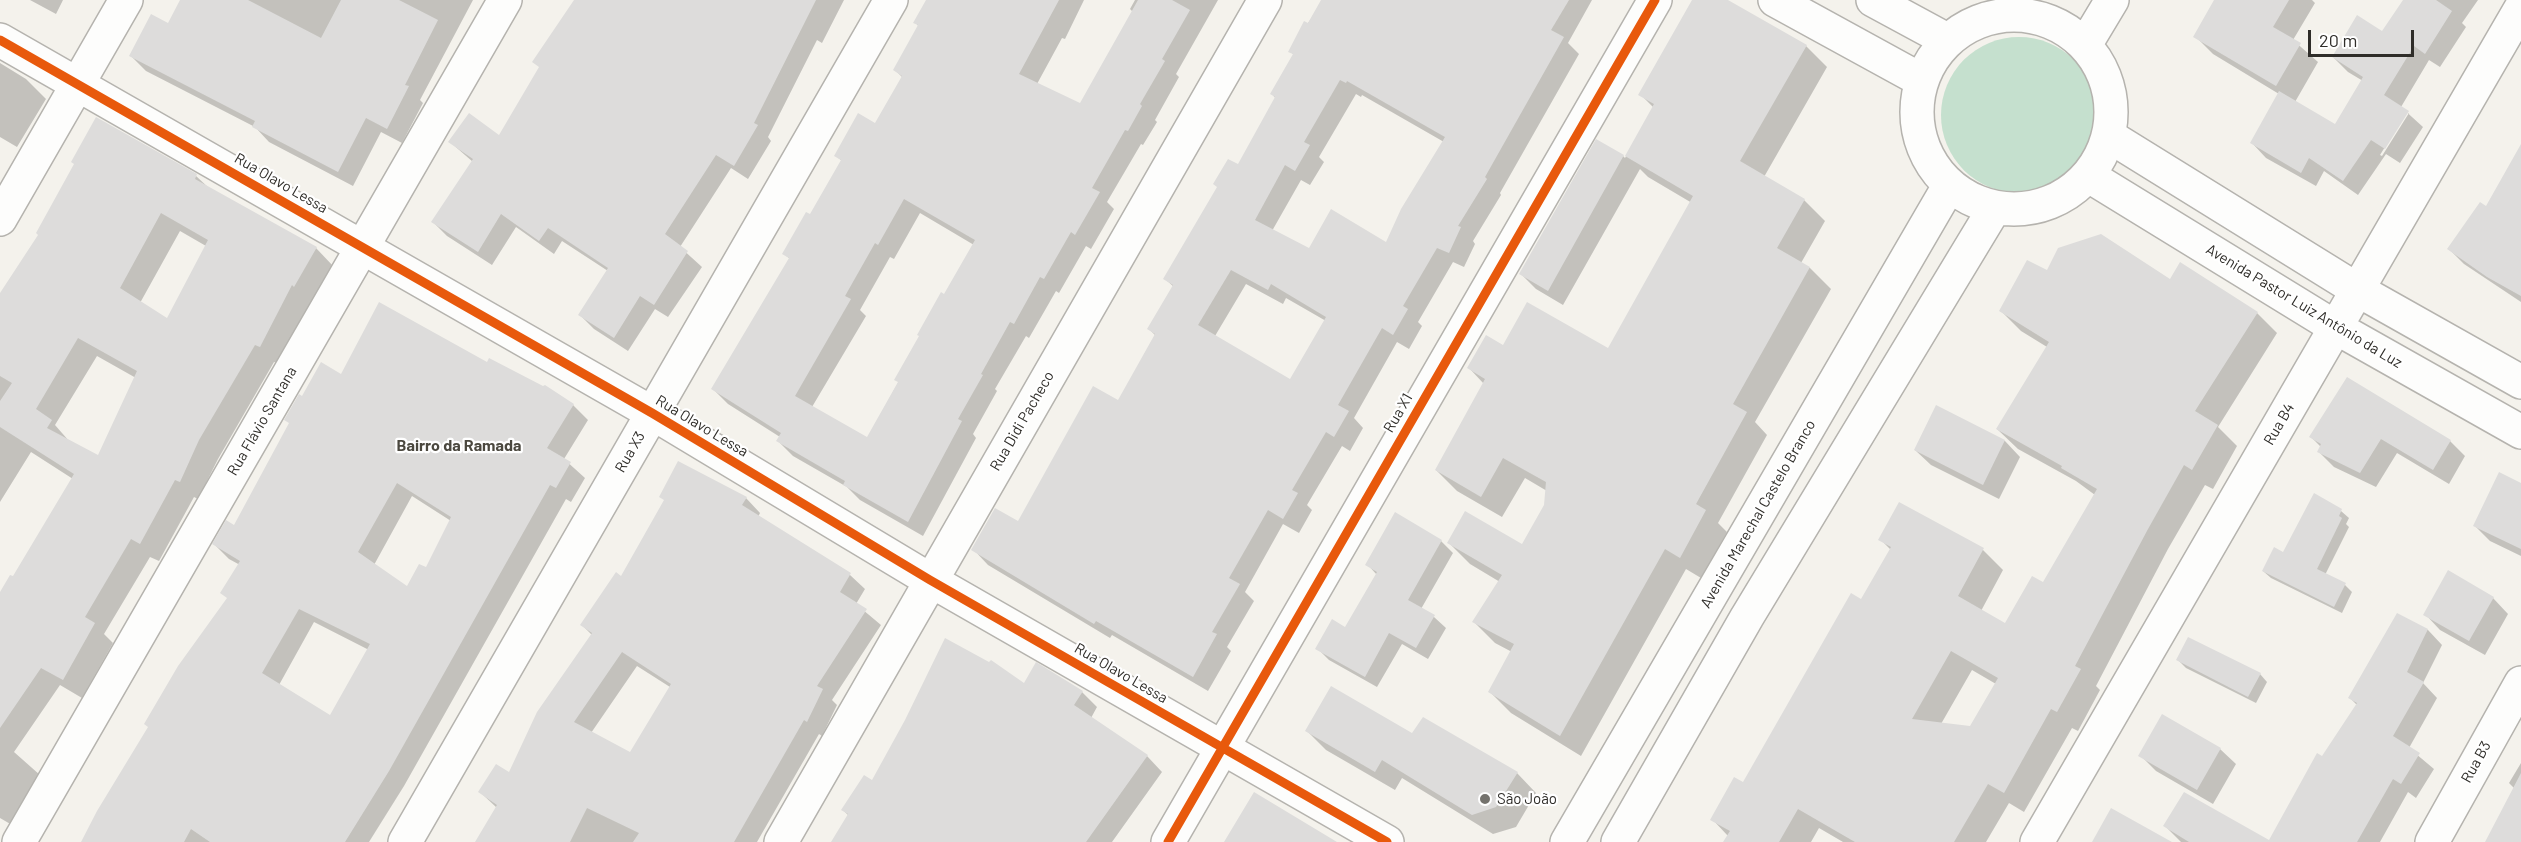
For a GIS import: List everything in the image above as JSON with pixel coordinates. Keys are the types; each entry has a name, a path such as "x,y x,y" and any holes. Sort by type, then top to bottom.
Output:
{"street":[{"path":"0,219 126,0"},
{"name":"Rua Flávio Santana","path":"20,842 505,0"},
{"name":"Rua X3","path":"405,842 891,0"},
{"name":"Rua Didi Pacheco","path":"781,842 1265,0"},
{"name":"Rua X1","path":"1168,842 1655,0"},
{"path":"1775,0 1921,80"},
{"path":"1873,0 1947,40"},
{"path":"2085,45 2112,0"},
{"name":"Rua B4","path":"2037,842 2521,8"},
{"path":"2054,10 2085,45 2103,72 2111,103 2109,136 2089,176 2070,194 2047,206 2020,211 1994,209 1970,201 1949,186 1930,164 1919,137 1916,109 1921,80 1947,40 1969,24 1995,15 2054,10"},
{"name":"Rua Olavo Lessa","path":"0,40 652,413 930,580 1387,842"},
{"path":"2109,136 2356,289 2521,382"},
{"name":"Avenida Pastor Luiz Antônio da Luz","path":"2089,176 2335,327 2521,432"},
{"name":"Avenida Marechal Castelo Branco","path":"1567,842 1949,186"},
{"path":"1618,842 1747,617 1994,209"},
{"name":"Rua B3","path":"2432,842 2521,683"}],"green space":[{"path":"2019,37 2049,42 2074,60 2092,85 2097,115 2092,145 2074,170 2049,188 2019,193 1989,188 1964,170 1946,145 1941,115 1946,85 1964,60 1989,42"}],"building":[{"path":"180,0 248,0 321,38 341,0 399,0 438,20 405,85 409,86 387,129 366,118 338,172 252,127 255,121 129,56 151,14 168,23"},
{"path":"574,0 816,0 754,123 758,125 734,166 716,155 665,234 688,251 654,305 640,296 614,338 578,315 608,268 548,228 539,241 501,214 478,252 431,222 473,159 448,142 469,113 499,135 539,67 532,62"},
{"path":"926,0 1059,0 1019,74 1080,103 1138,0 1172,0 1190,10 1162,59 1165,61 1140,104 1142,106 1128,131 1125,130 1092,188 1100,192 1075,235 1071,232 1044,279 1040,277 1014,324 1010,322 958,419 962,421 908,522 843,485 845,481 776,441 781,433 711,389 789,258 782,254 806,212 810,214 841,160 834,156 858,113 875,123 902,76 893,70 918,25 913,23","holes":["904,199 975,240 944,294 941,292 917,335 919,336 894,380 898,382 867,437 795,396 851,299 845,296 875,243 878,245"]},
{"path":"1321,0 1569,0 1551,30 1564,37 1485,177 1487,179 1458,226 1461,227 1449,253 1437,248 1403,306 1408,309 1393,335 1382,328 1338,405 1349,411 1334,437 1326,432 1292,490 1298,493 1283,519 1268,510 1229,578 1240,584 1212,632 1217,634 1193,677 1096,621 1094,624 971,550 995,508 1018,521 1093,386 1118,400 1155,334 1147,329 1173,285 1163,279 1217,187 1213,184 1228,159 1238,164 1275,97 1270,94 1293,54 1288,52 1304,21 1308,23","holes":["1340,80 1346,83 1347,81 1445,137 1401,209 1386,242 1331,209 1309,248 1255,220 1285,165 1295,171 1310,145 1304,142","1231,270 1268,290 1271,284 1326,317 1290,379 1198,325"]},
{"path":"1692,0 1728,0 1807,45 1740,161 1805,199 1777,248 1810,267 1733,404 1747,412 1696,504 1706,510 1680,558 1665,549 1560,736 1488,692 1514,644 1472,622 1502,575 1447,543 1465,511 1522,544 1544,505 1546,482 1503,458 1481,497 1435,470 1485,379 1467,368 1486,335 1503,345 1527,302 1608,348 1693,196 1625,156 1654,104 1638,95"},
{"path":"2214,0 2289,0 2273,27 2301,43 2276,86 2193,37"},
{"path":"2403,0 2436,0 2452,11 2425,54 2414,46 2384,95 2409,111 2385,149 2371,140 2343,181 2309,158 2301,173 2250,143 2279,91 2335,124 2363,77 2332,57 2357,15 2382,31"},
{"path":"96,117 197,174 195,179 317,247 294,287 292,285 260,347 255,345 199,440 180,482 175,480 140,544 131,539 85,617 95,623 63,680 41,668 0,728 0,592 10,575 13,576 74,474 0,427 0,401 12,383 0,376 0,293 38,235 36,233 74,164 71,162","holes":["161,213 208,240 167,318 120,288","78,338 137,371 98,455 47,428 52,420 36,409"]},
{"path":"1596,139 1624,155 1548,291 1519,274"},
{"path":"2521,144 2521,296 2487,277 2447,249 2480,202 2486,206"},
{"path":"2101,234 2170,279 2180,262 2258,312 2195,411 2218,425 2192,470 2184,465 2148,529 2075,666 2081,669 2057,712 2051,709 2004,793 1988,784 1954,842 1855,842 1798,809 1779,842 1723,842 1730,831 1710,820 1734,777 1743,782 1851,593 1861,599 1891,547 1878,540 1899,502 1984,548 1958,596 2005,623 2032,576 2043,582 2097,489 2061,468 2062,466 1996,429 2049,342 1999,311 2027,260 2047,270 2058,248","holes":["1951,651 1998,678 1970,726 1912,719"]},
{"path":"379,302 487,362 489,358 545,385 574,404 547,448 571,462 556,488 550,485 389,771 345,842 210,842 191,829 184,842 81,842 148,727 144,724 178,666 227,598 220,593 240,561 212,544 226,520 234,525 289,423 284,420 299,394 302,396 321,362 341,374","holes":["397,483 451,517 426,567 419,564 407,586 358,552","299,609 370,644 330,715 262,673"]},
{"path":"2347,377 2451,440 2433,470 2381,439 2360,473 2317,452 2321,444 2309,437"},
{"path":"1936,405 2005,440 1983,485 1914,450"},
{"path":"678,461 747,497 742,505 851,573 840,592 867,609 817,686 823,689 807,722 804,720 734,842 633,842 639,833 587,808 570,842 475,842 497,805 478,792 496,764 509,772 537,712 592,633 580,625 616,572 621,576 664,500 659,497","holes":["622,652 671,684 630,752 574,722"]},
{"path":"2499,472 2521,483 2521,549 2473,526"},
{"path":"2314,493 2342,509 2339,516 2342,518 2317,569 2346,583 2334,607 2262,571 2274,547 2283,552"},
{"path":"1395,512 1442,540 1408,600 1435,615 1416,648 1389,633 1365,677 1315,649 1332,619 1345,627 1377,572 1365,565"},
{"path":"2448,570 2494,597 2469,641 2423,615"},
{"path":"2397,613 2428,629 2407,672 2424,682 2393,736 2420,753 2401,784 2393,779 2357,842 2189,842 2163,826 2184,792 2269,840 2317,753 2322,756 2357,703 2348,698"},
{"path":"2188,637 2261,673 2248,697 2176,660"},
{"path":"945,638 989,662 991,660 1024,683 1036,662 1083,691 1074,705 1148,755 1086,842 831,842 848,814 841,810 864,775 872,780 905,720"},
{"path":"1331,686 1412,733 1423,717 1518,772 1496,807 1472,815 1382,760 1375,772 1305,731"},
{"path":"2162,714 2221,748 2197,790 2138,756"},
{"path":"2521,773 2521,842 2485,842"},
{"path":"1254,792 1337,842 1224,842"},
{"path":"2111,808 2172,842 2092,842"}],"cycle path":[{"path":"1168,842 1655,0"},
{"path":"0,40 652,413 930,580 1387,842"}],"place":[{"name":"São João","path":"1485,799"}],"district":[{"name":"Bairro da Ramada","path":"459,446"}]}
